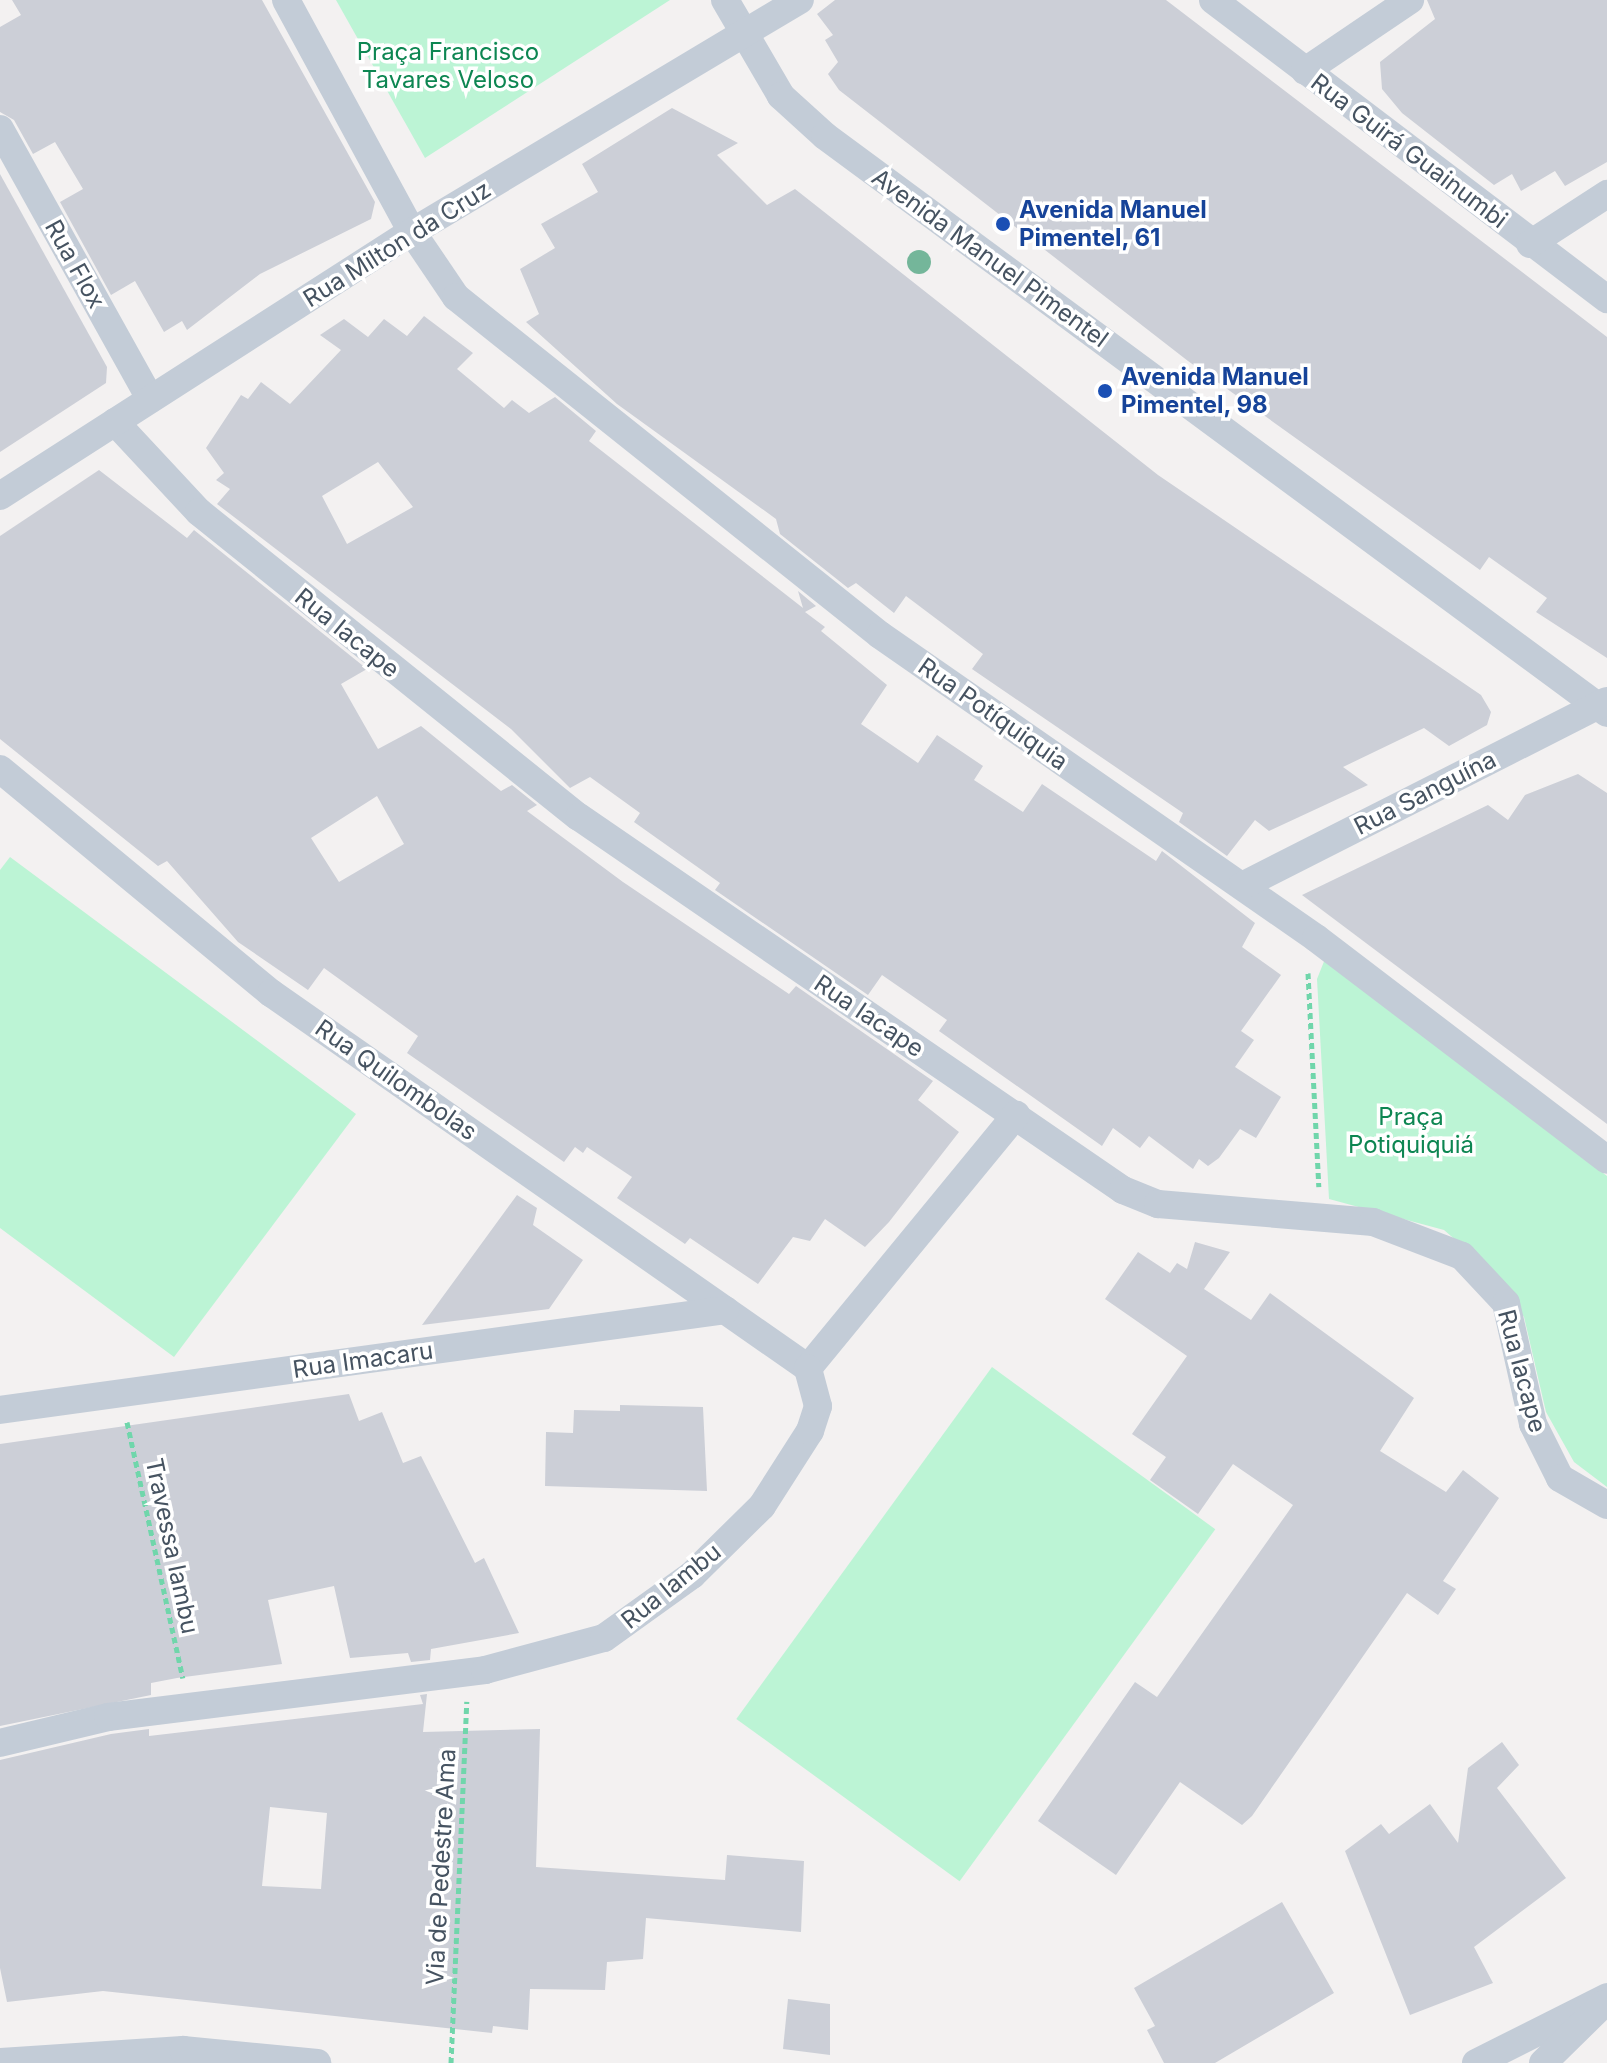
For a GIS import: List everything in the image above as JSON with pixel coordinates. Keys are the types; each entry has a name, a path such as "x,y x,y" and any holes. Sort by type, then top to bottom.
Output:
{"street":[{"name":"Rua Potíquiquia","path":"286,0 412,232 456,297 880,635 1316,938 1607,1160"},
{"name":"Avenida Manuel Pimentel","path":"725,0 743,37 781,96 825,136 1604,707"},
{"name":"Rua Milton da Cruz","path":"0,496 412,232 743,37 800,0"},
{"name":"Rua Guirá Guainumbi","path":"1213,0 1530,244 1607,299"},
{"path":"1305,71 1410,0"},
{"name":"Rua Flox","path":"0,129 150,399"},
{"path":"1530,244 1607,194"},
{"name":"Rua Iacape","path":"115,422 199,512 579,817 1138,1198 1320,1216 1426,1237 1485,1277 1506,1303 1533,1424 1560,1478 1607,1505"},
{"name":"Rua Sanguína","path":"1242,886 1604,707"},
{"name":"Rua Quilombolas","path":"0,769 271,993 808,1368"},
{"path":"808,1368 1016,1115"},
{"name":"Rua Imacaru","path":"0,1410 725,1310"},
{"name":"Rua Iambu","path":"0,1743 189,1706 468,1672 561,1655 604,1638 692,1575 762,1506 796,1460 818,1406 808,1368"},
{"path":"1476,2063 1607,1997"},
{"path":"1543,2063 1607,1997"},
{"path":"2,2062 138,2057 317,2063"}],"path":[{"path":"1316,938 1308,972 1320,1216"},
{"name":"Travessa Iambu","path":"120,1394 189,1706"},
{"name":"Via de Pedestre Ama","path":"451,2063 468,1672"}],"green space":[{"name":"Praça Francisco Tavares Veloso","path":"336,0 670,0 425,158"},
{"path":"10,857 356,1114 174,1357 0,1228 0,870"},
{"name":"Praça Potiquiquiá","path":"1325,959 1607,1176 1607,1487 1574,1462 1546,1412 1524,1317 1495,1274 1444,1230 1329,1199 1317,979"},
{"path":"992,1367 1215,1529 960,1881 736,1719"}],"building":[{"path":"12,0 262,0 375,202 371,219 260,274 187,330 182,321 164,332 135,281 111,295 60,202 83,189 55,142 33,154 14,120 0,112 0,27 21,15"},
{"path":"835,0 1166,0 1607,337 1607,658 1536,612 1547,598 1489,557 1480,570 1188,361 839,90 828,74 838,62 825,40 833,35 817,14"},
{"path":"1427,0 1607,0 1607,162 1565,186 1555,171 1521,191 1512,174 1494,185 1402,113 1382,89 1380,62 1435,19"},
{"path":"672,108 738,143 717,155 767,205 795,189 1158,475 1481,695 1491,712 1487,725 1449,746 1424,728 1343,767 1368,785 1269,831 1255,820 1227,856 1179,822 1183,813 972,669 983,654 906,596 894,613 856,583 848,588 780,534 776,519 617,404 526,322 539,314 520,269 555,248 541,224 598,192 582,164"},
{"path":"0,174 107,367 106,383 0,452"},
{"path":"424,316 473,353 457,369 504,408 512,400 529,413 555,397 596,431 589,441 803,608 798,591 816,606 805,612 825,627 821,631 887,685 861,724 918,763 937,735 983,766 974,780 1023,812 1042,784 1156,861 1162,851 1255,923 1242,947 1281,975 1241,1031 1254,1040 1235,1067 1281,1097 1256,1138 1240,1129 1219,1158 1208,1166 1199,1159 1193,1169 1149,1136 1140,1148 1113,1128 1102,1146 939,1031 947,1020 882,975 868,995 715,890 720,883 634,822 640,813 590,777 570,788 511,729 217,504 230,489 216,480 224,473 206,448 241,395 248,399 261,382 290,404 341,350 320,335 344,319 368,337 384,319 407,336","holes":["378,462 413,507 347,544 322,496"]},
{"path":"99,470 187,538 194,530 367,669 341,684 378,749 421,726 501,791 512,785 537,805 527,811 623,882 789,994 796,986 933,1081 918,1100 959,1132 889,1222 865,1247 825,1219 810,1241 793,1237 758,1284 690,1238 685,1244 617,1198 632,1177 587,1147 583,1153 575,1147 564,1162 407,1053 418,1036 324,968 308,990 238,942 167,861 158,866 0,739 0,536","holes":["377,796 404,844 339,882 311,838"]},
{"path":"1578,774 1607,793 1607,1124 1302,895 1488,805 1508,820 1525,795"},
{"path":"517,1195 537,1208 533,1225 583,1260 549,1309 422,1325"},
{"path":"1195,1242 1230,1252 1204,1289 1251,1320 1270,1293 1414,1398 1380,1451 1446,1492 1463,1470 1499,1498 1443,1581 1456,1589 1438,1615 1407,1593 1252,1816 1242,1825 1180,1782 1116,1875 1038,1821 1135,1682 1157,1697 1293,1505 1233,1464 1198,1514 1150,1480 1166,1457 1132,1434 1187,1356 1105,1299 1138,1252 1170,1273 1177,1263 1187,1269"},
{"path":"349,1394 359,1421 382,1412 403,1463 421,1456 475,1563 484,1558 519,1633 431,1649 430,1660 411,1662 408,1653 350,1658 334,1586 268,1600 282,1664 151,1683 151,1695 0,1726 0,1444"},
{"path":"620,1405 703,1407 707,1491 545,1486 546,1432 573,1433 574,1410 620,1411"},
{"path":"427,1694 423,1732 540,1729 536,1867 725,1880 727,1855 804,1861 801,1932 646,1918 643,1959 607,1962 605,1990 530,1989 528,2030 493,2026 492,2033 103,1991 7,2002 0,1968 0,1760 111,1734 149,1729 149,1736 423,1704 420,1695","holes":["270,1807 327,1813 321,1889 262,1886"]},
{"path":"1502,1742 1519,1765 1497,1788 1566,1878 1474,1947 1493,1983 1410,2015 1345,1851 1381,1824 1389,1834 1430,1804 1458,1843 1468,1768"},
{"path":"1282,1902 1334,1993 1215,2063 1164,2063 1147,2030 1155,2026 1134,1988"},
{"path":"788,1999 830,2004 830,2055 783,2049"}],"place":[{"name":"Avenida Manuel Pimentel, 61","path":"1003,224"},
{"name":"Avenida Manuel Pimentel, 98","path":"1105,391"}]}
